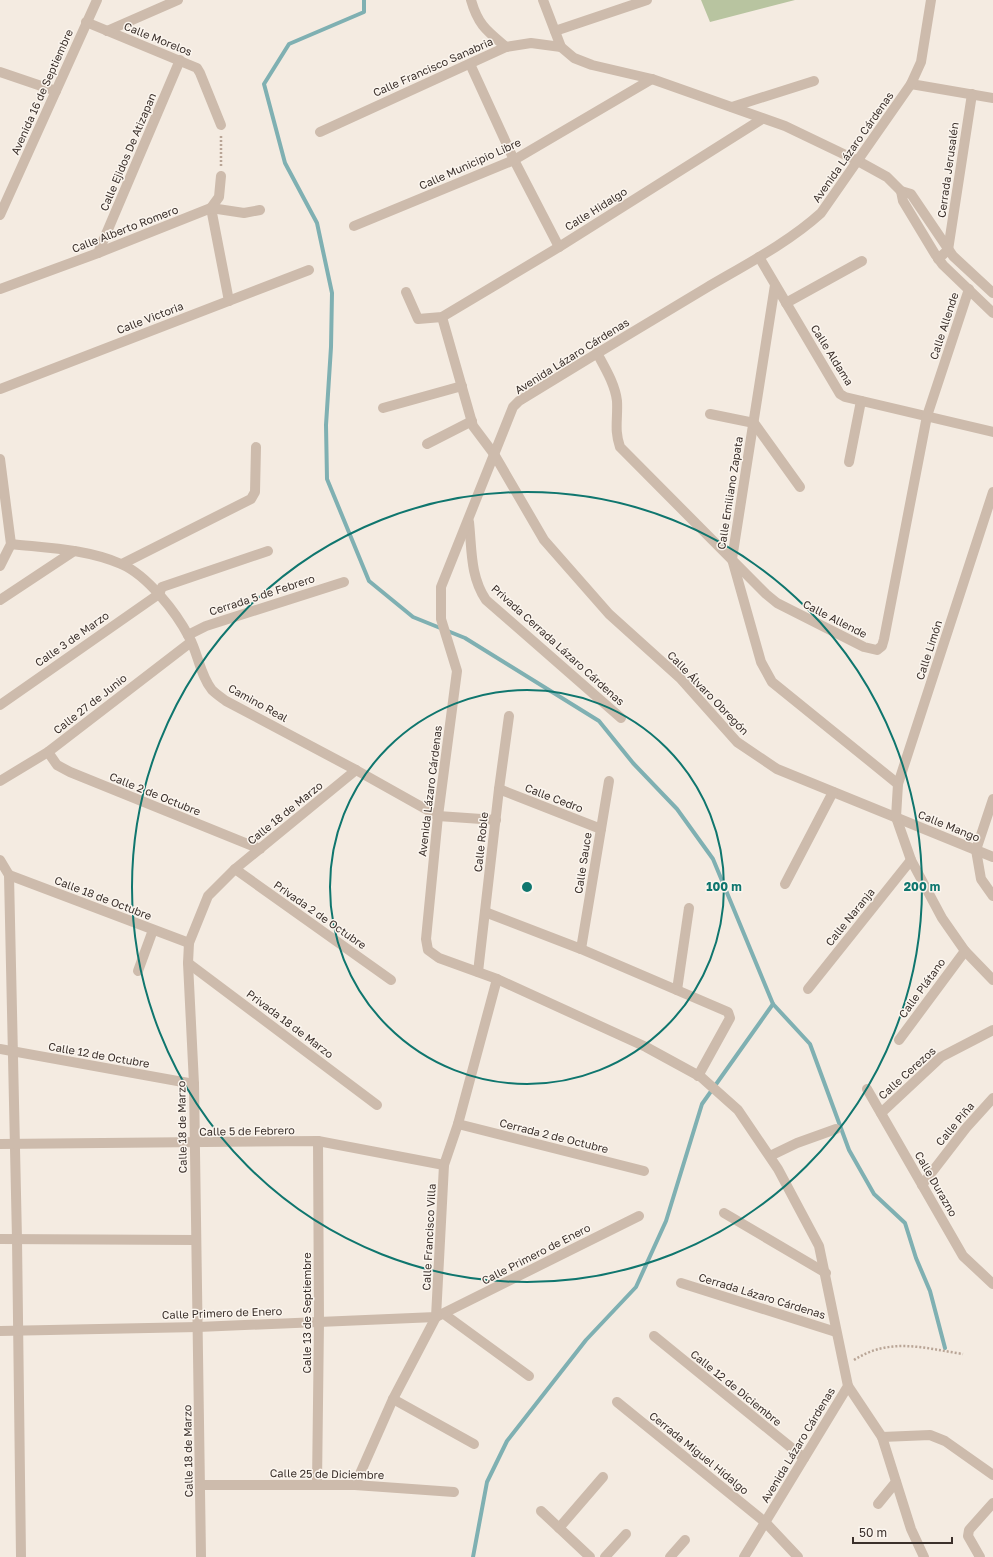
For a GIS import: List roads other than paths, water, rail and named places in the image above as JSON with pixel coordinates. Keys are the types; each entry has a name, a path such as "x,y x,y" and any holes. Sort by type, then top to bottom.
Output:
{"street":[{"name":"Avenida 16 de Septiembre","path":"0,215 97,0"},
{"path":"107,31 178,0"},
{"path":"471,0 476,16 484,28 506,48"},
{"path":"543,0 561,47 574,58 592,65 652,79 785,126 858,161 887,177 901,191 911,194 948,250 993,293"},
{"path":"555,31 647,0"},
{"name":"Avenida Lázaro Cárdenas","path":"744,1557 848,1386 836,1332 826,1273 819,1246 778,1169 738,1110 699,1076 646,1047 497,980 439,958 428,950 426,939 438,816 457,671 441,619 441,587 469,520 509,414 516,404 597,353 759,257 821,214 911,84 921,62 931,0"},
{"name":"Calle Morelos","path":"86,22 192,65 200,73 221,125"},
{"name":"Calle Francisco Sanabria","path":"320,132 506,48 530,44 561,47"},
{"name":"Calle Ejidos De Atizapan","path":"98,253 180,60"},
{"path":"470,64 514,160 559,247"},
{"path":"0,72 56,91"},
{"name":"Calle Municipio Libre","path":"354,226 514,160 652,79"},
{"path":"732,107 814,81"},
{"path":"911,84 993,98"},
{"name":"Cerrada Jerusalén","path":"948,250 972,94"},
{"name":"Calle Hidalgo","path":"442,317 559,247 762,118"},
{"path":"221,176 219,197 211,208 229,301"},
{"path":"901,191 903,201 938,259 993,313"},
{"path":"211,208 244,213 260,210"},
{"name":"Calle Alberto Romero","path":"0,289 98,253 211,208"},
{"path":"938,259 948,250"},
{"name":"Calle Aldama","path":"759,257 840,394 861,401 993,432"},
{"path":"786,303 862,261"},
{"name":"Calle Victoria","path":"0,389 309,270"},
{"name":"Calle Emiliano Zapata","path":"775,285 732,559 761,662 772,682 898,784"},
{"name":"Calle Allende","path":"597,353 615,390 617,402 616,434 620,447 766,594 777,603 864,647 877,650 882,646 884,639 927,416 969,290"},
{"path":"406,292 418,319 442,317"},
{"name":"Calle Álvaro Obregón","path":"442,317 473,426 494,454 544,540 609,614 680,678 737,742 777,768 896,817"},
{"path":"383,408 462,386"},
{"path":"849,462 861,401"},
{"path":"710,414 754,423 800,487"},
{"path":"427,444 472,421"},
{"path":"122,564 251,499 255,492 256,447"},
{"path":"0,459 10,544 0,566"},
{"name":"Calle Limón","path":"896,817 898,784 993,492"},
{"name":"Privada Cerrada Lázaro Cárdenas","path":"469,520 474,575 478,588 486,600 621,718"},
{"name":"Camino Real","path":"10,544 74,551 122,564 133,571 159,594 190,638 206,679 213,690 226,701 356,770 438,816 496,820"},
{"name":"Calle 3 de Marzo","path":"0,705 159,594 162,587 268,550"},
{"path":"0,600 74,551"},
{"name":"Cerrada 5 de Febrero","path":"190,638 206,626 344,582"},
{"name":"Calle 27 de Junio","path":"0,781 48,752 190,638"},
{"name":"Calle Roble","path":"478,972 509,716"},
{"name":"Calle 2 de Octubre","path":"48,752 57,765 70,772 260,849"},
{"name":"Calle 18 de Marzo","path":"201,1557 194,1084 188,963 189,943 208,896 235,870 356,770"},
{"name":"Calle Sauce","path":"580,949 609,781"},
{"name":"Calle Cedro","path":"499,790 600,829"},
{"path":"785,884 833,792"},
{"path":"993,799 976,850 981,879 993,896"},
{"path":"896,817 911,860 942,918 964,951 993,980"},
{"name":"Calle Mango","path":"896,817 993,857"},
{"path":"0,860 9,875 17,1239 21,1557"},
{"name":"Calle Naranja","path":"808,989 911,860"},
{"name":"Privada 2 de Octubre","path":"235,870 391,980"},
{"name":"Calle 18 de Octubre","path":"9,875 189,943"},
{"path":"678,990 689,908"},
{"path":"485,912 580,949 678,990 730,1014 730,1018 699,1076"},
{"path":"138,971 153,930"},
{"name":"Calle Plátano","path":"899,1040 964,951"},
{"name":"Privada 18 de Marzo","path":"188,963 378,1105"},
{"name":"Calle Francisco Villa","path":"355,1485 393,1399 440,1315 444,1165 458,1124 497,980"},
{"name":"Calle Cerezos","path":"881,1113 941,1057 993,1030"},
{"name":"Calle 12 de Octubre","path":"0,1050 194,1084"},
{"name":"Calle Durazno","path":"867,1089 963,1256 993,1284"},
{"name":"Calle Piña","path":"922,1185 966,1128 993,1098"},
{"name":"Cerrada 2 de Octubre","path":"458,1124 644,1171"},
{"path":"770,1156 798,1143 836,1129"},
{"name":"Calle 5 de Febrero","path":"0,1144 195,1144 318,1141 444,1165"},
{"name":"Calle 13 de Septiembre","path":"318,1141 318,1484"},
{"path":"724,1213 826,1273"},
{"name":"Calle Primero de Enero","path":"0,1331 319,1322 440,1315 639,1216"},
{"path":"0,1239 196,1240"},
{"name":"Cerrada Lázaro Cárdenas","path":"681,1283 836,1332"},
{"path":"440,1315 530,1376"},
{"name":"Calle 12 de Diciembre","path":"654,1336 804,1458"},
{"path":"848,1386 882,1438 911,1529 924,1557"},
{"path":"393,1399 474,1444"},
{"name":"Cerrada Miguel Hidalgo","path":"617,1402 765,1522 798,1557"},
{"path":"882,1438 930,1435 945,1441 993,1475"},
{"path":"559,1528 604,1477"},
{"path":"878,1504 896,1482"},
{"name":"Calle 25 de Diciembre","path":"200,1485 355,1485 454,1492"},
{"path":"980,1557 968,1536 969,1530 993,1503"},
{"path":"541,1511 590,1557"},
{"path":"605,1557 626,1534"},
{"path":"670,1557 686,1540"}],"waterway":[{"path":"364,0 364,12 289,44 264,84 285,163 317,223 332,293 331,347 326,425 327,479 369,581 413,617 465,638 599,721 633,763 677,809 713,859 773,1004 810,1044 849,1150 874,1194 905,1223 916,1258 930,1291 945,1348"},
{"path":"473,1557 487,1482 507,1441 586,1340 636,1287 666,1221 702,1104 773,1004"}]}
